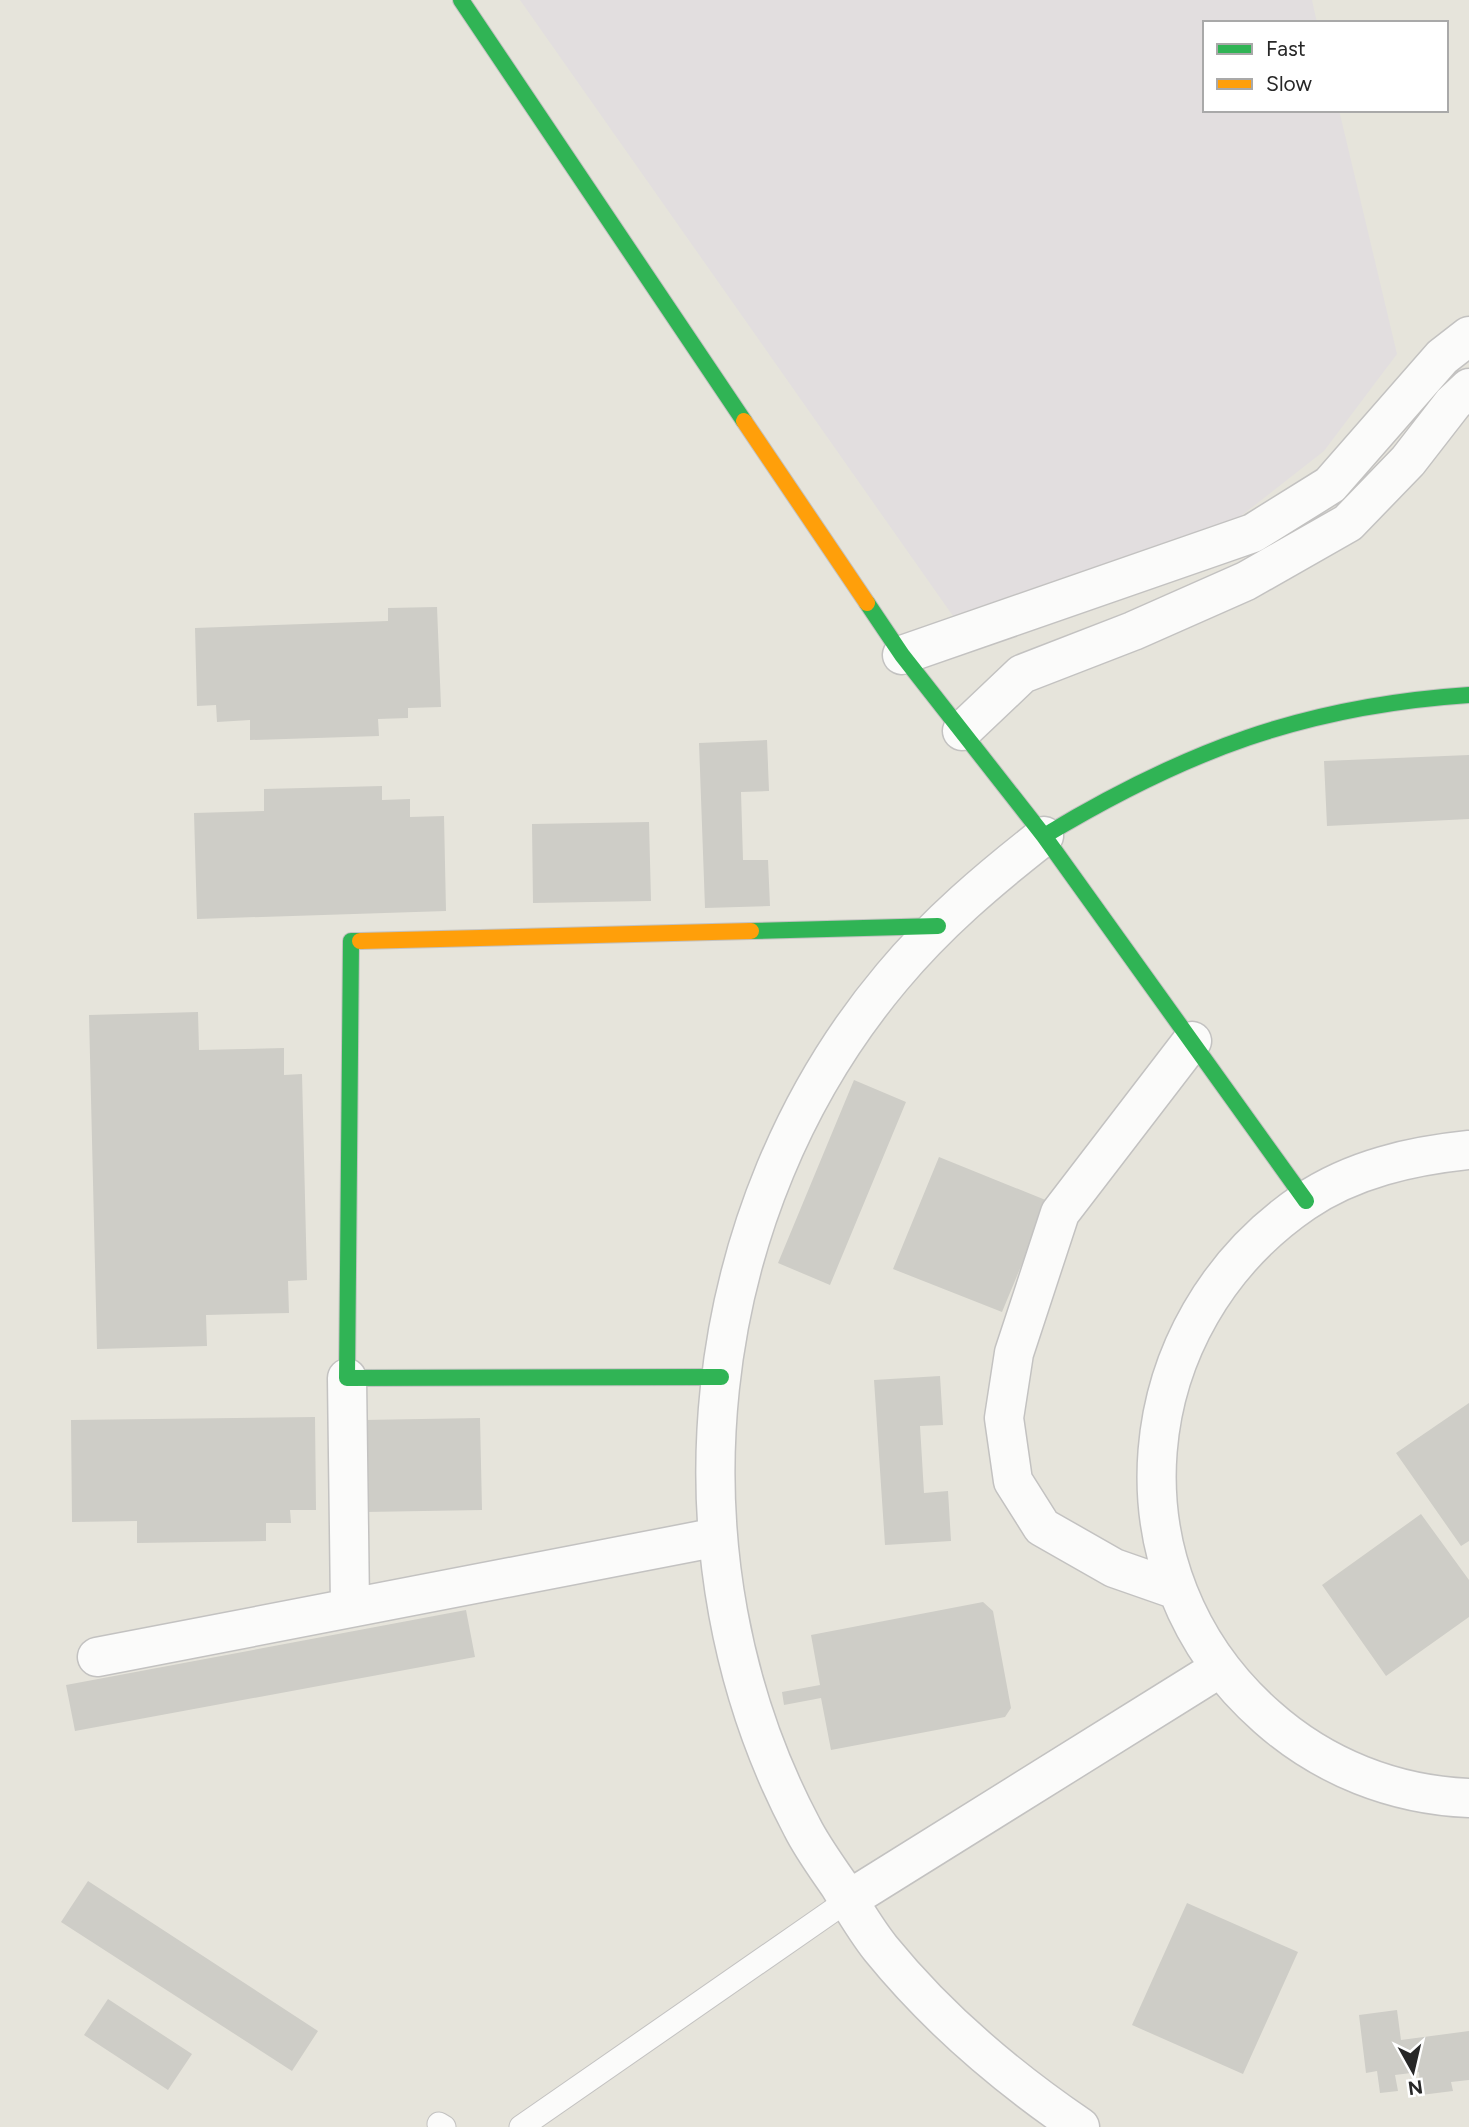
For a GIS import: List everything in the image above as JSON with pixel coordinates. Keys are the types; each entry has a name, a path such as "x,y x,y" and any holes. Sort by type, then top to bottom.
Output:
{"street":[{"path":"461,0 902,655 1044,836 1306,1201"},
{"path":"902,655 1253,533 1330,485 1442,357 1469,337"},
{"path":"962,731 1023,674 1133,631 1246,581 1348,523 1408,461 1453,403 1469,388"},
{"path":"1080,2127 1016,2082 973,2047 923,1998 878,1945 803,1829 773,1765 749,1700 731,1633 718,1537 715,1439 721,1377 736,1287 756,1220 782,1156 812,1094 849,1034 891,978 938,926 989,879 1044,836 1104,799 1153,773 1230,740 1297,719 1365,704 1469,695"},
{"path":"350,1606 347,1378 351,941 938,926"},
{"path":"1177,1590 1114,1568 1042,1527 1013,1481 1004,1418 1014,1353 1060,1213 1192,1041"},
{"path":"1469,1150 1430,1154 1387,1164 1345,1180 1306,1201 1270,1227 1239,1258 1206,1303 1189,1332 1172,1373 1161,1415 1156,1460 1157,1504 1164,1548 1177,1590 1196,1630 1220,1668 1248,1701 1282,1730 1319,1755 1359,1775 1401,1788 1469,1798"},
{"path":"347,1378 721,1377"},
{"path":"97,1657 718,1537"},
{"path":"848,1900 1220,1668"}],"lane":[{"path":"521,2127 848,1900"}],"shaded area":[{"path":"520,0 1312,0 1317,21 1203,21 1203,112 1339,112 1397,354 1324,451 1223,530 953,616"}],"building":[{"path":"437,607 441,707 408,708 408,718 378,719 379,736 250,740 250,720 217,722 216,705 197,706 195,628 388,621 388,608"},
{"path":"767,740 769,791 741,792 743,860 768,860 770,906 705,908 699,743"},
{"path":"1469,755 1469,819 1327,826 1324,761"},
{"path":"382,786 382,800 410,799 410,817 444,816 446,911 197,919 194,813 264,811 264,789"},
{"path":"649,822 651,901 533,903 532,824"},
{"path":"198,1012 199,1050 284,1048 284,1075 302,1074 307,1280 288,1281 289,1313 206,1315 207,1346 97,1349 89,1015"},
{"path":"854,1080 906,1102 830,1285 778,1263"},
{"path":"939,1157 1048,1201 1002,1312 893,1269"},
{"path":"940,1376 943,1425 920,1426 924,1493 948,1491 951,1541 885,1545 874,1380"},
{"path":"1469,1403 1469,1541 1461,1546 1396,1453"},
{"path":"315,1417 316,1510 290,1510 291,1523 266,1523 266,1541 137,1543 137,1521 72,1522 71,1420"},
{"path":"480,1418 482,1510 365,1512 363,1420"},
{"path":"1421,1514 1469,1580 1469,1617 1386,1676 1322,1585"},
{"path":"983,1602 993,1611 1011,1708 1005,1717 831,1750 821,1698 784,1705 782,1692 820,1685 811,1635"},
{"path":"466,1610 475,1657 75,1731 66,1685"},
{"path":"88,1881 318,2031 292,2071 61,1922"},
{"path":"1187,1903 1298,1952 1243,2074 1132,2025"},
{"path":"108,1999 192,2054 168,2090 84,2035"},
{"path":"1397,2010 1401,2040 1469,2031 1469,2080 1451,2082 1453,2091 1421,2095 1419,2072 1395,2075 1398,2091 1380,2093 1377,2071 1366,2073 1359,2015"}],"traffic: fast":[{"path":"461,0 744,421"},
{"path":"867,603 902,655 1044,836 1306,1201"},
{"path":"1044,836 1147,780 1248,738 1299,722 1353,710 1469,695"},
{"path":"751,931 938,926"},
{"path":"360,941 351,941 347,1378 721,1377"}],"traffic: slow":[{"path":"744,421 867,603"},
{"path":"360,941 751,931"}]}
